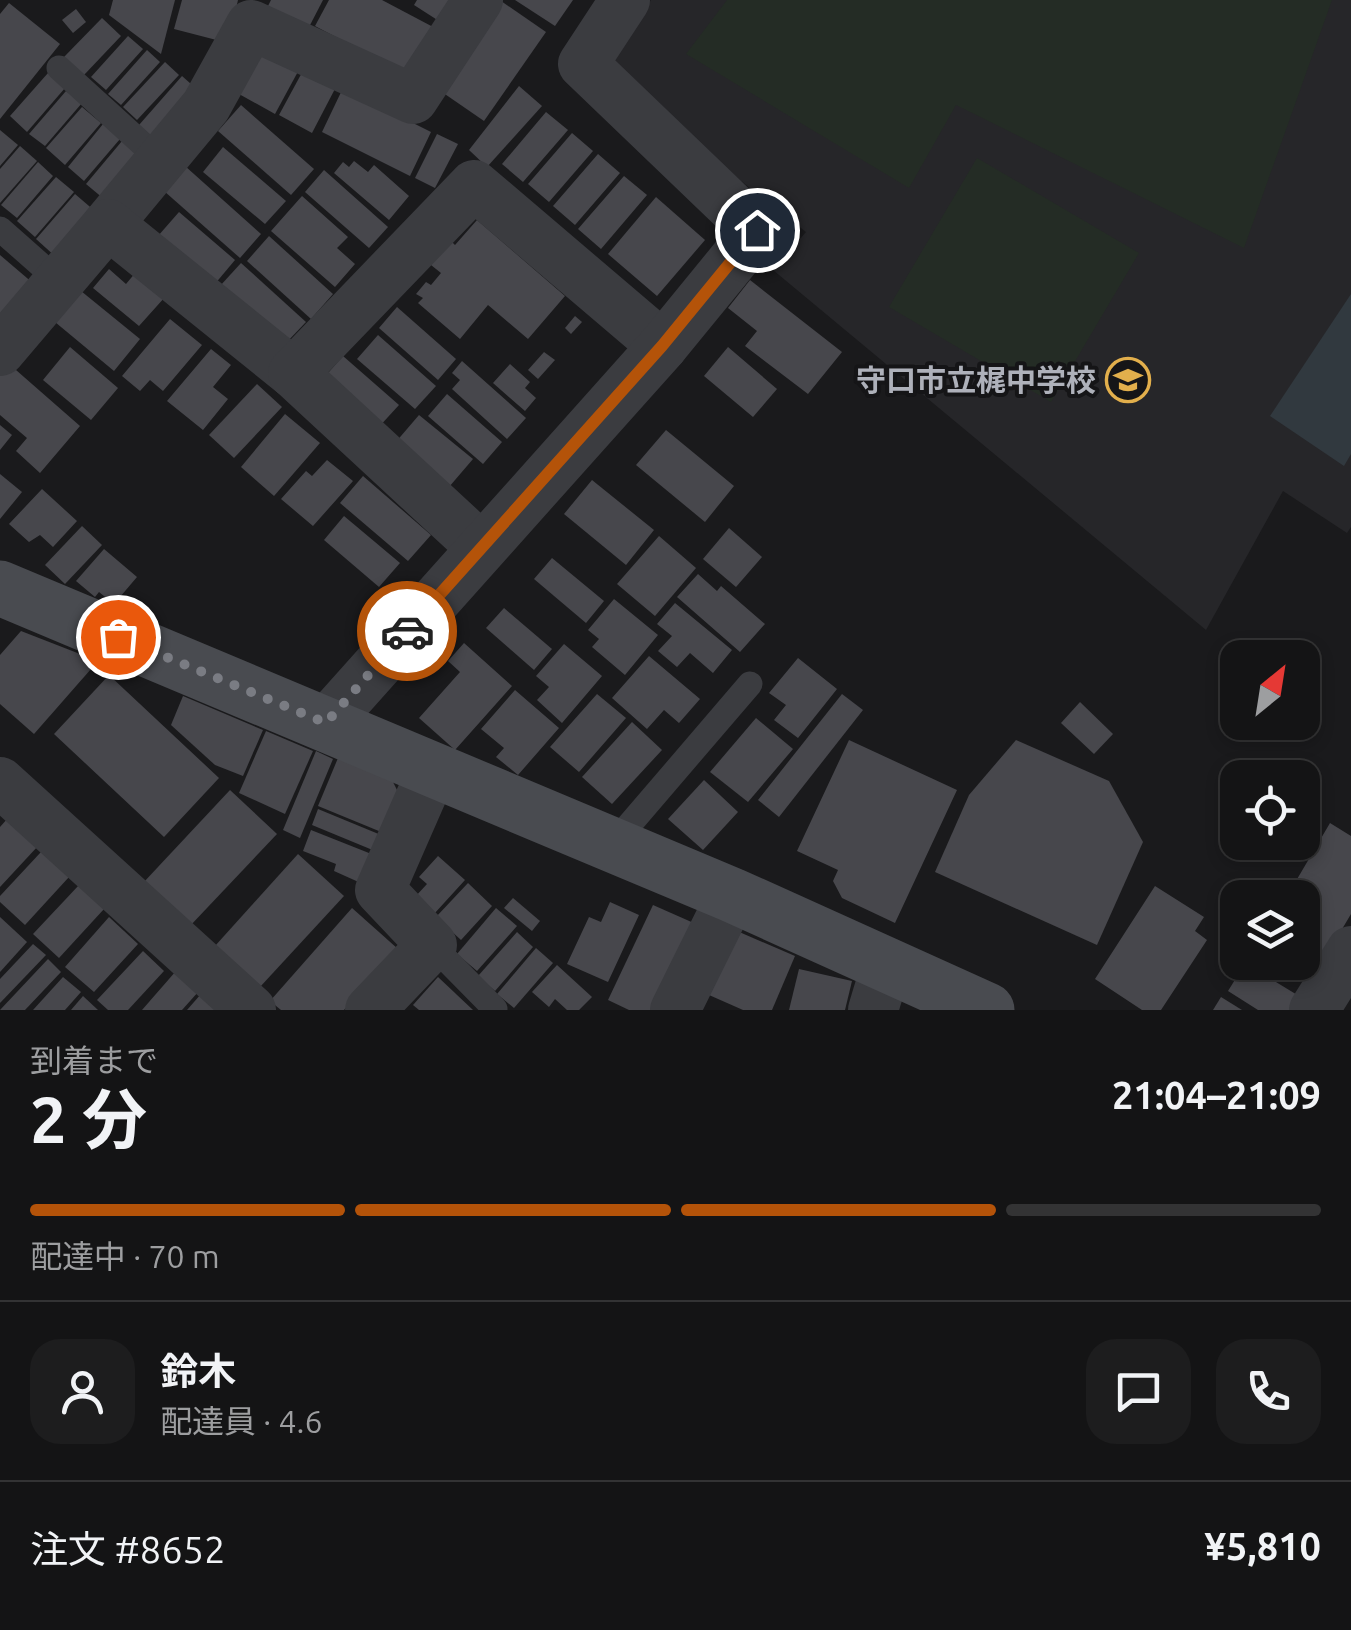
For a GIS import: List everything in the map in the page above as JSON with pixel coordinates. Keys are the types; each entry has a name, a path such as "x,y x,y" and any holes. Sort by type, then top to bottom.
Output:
{"street":[{"path":"0,351 206,106 255,13 413,99 478,0"},
{"path":"326,723 662,346 757,230 583,64 625,0"},
{"path":"293,372 474,186 662,346"},
{"path":"108,224 293,372 481,547"},
{"path":"5,598 326,723 732,895 880,989 987,1010"},
{"path":"370,1010 432,945 380,890 433,769"},
{"path":"0,782 251,1010"},
{"path":"675,1010 732,895"},
{"path":"1314,1010 1351,951"}],"lane":[{"path":"59,68 161,161"},
{"path":"0,229 60,281"},
{"path":"612,845 750,684"},
{"path":"432,945 495,1009"}],"shaded area":[{"name":"守口市立梶中学校","path":"651,0 1351,0 1351,527 1347,533 1283,491 1206,630 773,270 806,232 617,84 612,55"},
{"path":"727,0 1332,0 1244,248 956,105 909,188 686,54"},
{"path":"977,158 1139,253 1051,402 889,307"},
{"path":"1351,294 1351,454 1344,466 1270,416"}],"building":[{"path":"113,0 175,0 161,54 109,15"},
{"path":"182,0 238,0 228,43 174,29"},
{"path":"271,0 323,0 308,29 266,10"},
{"path":"329,0 382,0 435,28 409,76 315,26"},
{"path":"417,0 458,0 442,23 414,5"},
{"path":"515,0 573,0 555,26"},
{"path":"501,1 546,32 484,121 439,90"},
{"path":"9,3 60,44 0,119 0,14"},
{"path":"76,9 86,22 73,33 62,20"},
{"path":"102,18 121,36 84,75 64,57"},
{"path":"128,36 143,49 106,90 91,77"},
{"path":"265,46 301,66 275,114 239,94"},
{"path":"147,50 160,62 121,105 108,94"},
{"path":"165,62 179,75 137,120 123,107"},
{"path":"305,67 337,85 312,133 279,115"},
{"path":"48,73 65,88 27,132 10,116"},
{"path":"182,76 200,92 157,141 139,125"},
{"path":"519,86 542,106 487,167 469,150"},
{"path":"343,88 431,132 410,176 322,132"},
{"path":"66,91 82,103 45,146 29,134"},
{"path":"241,105 314,169 291,195 218,131"},
{"path":"82,107 101,123 65,165 46,148"},
{"path":"546,112 568,130 523,182 502,164"},
{"path":"103,124 120,139 84,181 68,167"},
{"path":"0,130 18,145 0,166"},
{"path":"572,133 593,151 549,202 528,184"},
{"path":"437,134 458,144 435,188 415,178"},
{"path":"122,141 140,155 104,199 86,184"},
{"path":"20,146 37,161 0,203 0,169"},
{"path":"223,147 286,201 265,224 203,172"},
{"path":"598,154 620,173 575,225 553,206"},
{"path":"354,161 368,172 374,165 409,196 389,220 334,173 343,162 349,167"},
{"path":"38,162 53,176 17,218 1,205"},
{"path":"185,166 261,234 240,258 164,191"},
{"path":"324,170 388,227 369,248 305,192"},
{"path":"624,176 647,195 601,249 578,229"},
{"path":"56,177 74,192 35,237 17,221"},
{"path":"75,194 96,212 56,257 36,239"},
{"path":"302,196 348,237 337,248 355,264 335,287 271,231"},
{"path":"656,197 705,240 657,296 608,254"},
{"path":"179,212 235,260 214,285 158,236"},
{"path":"477,220 565,296 528,339 488,305 460,339 418,303 423,298 416,294 441,273 426,261 446,236 455,245"},
{"path":"269,236 333,294 311,319 247,261"},
{"path":"0,255 34,284 0,323"},
{"path":"241,263 306,322 285,344 220,286"},
{"path":"109,269 126,284 136,272 165,297 139,326 93,288"},
{"path":"750,280 842,352 808,394 745,346 757,331 728,308"},
{"path":"81,291 140,339 114,371 55,322"},
{"path":"397,307 456,359 438,380 379,328"},
{"path":"575,316 582,322 571,334 565,328"},
{"path":"170,319 202,345 163,391 150,380 140,391 122,376"},
{"path":"378,335 436,386 415,409 357,359"},
{"path":"70,347 118,388 91,420 43,380"},
{"path":"728,347 777,389 753,417 704,376"},
{"path":"211,349 231,365 213,387 228,399 203,430 167,401"},
{"path":"544,352 555,360 538,379 528,370"},
{"path":"343,356 399,405 377,429 328,373"},
{"path":"462,361 526,418 507,439 452,389 460,380 452,373"},
{"path":"8,363 80,426 40,473 16,451 27,438 0,415 0,373"},
{"path":"510,364 530,382 525,388 536,398 525,411 493,383"},
{"path":"257,384 282,407 234,458 209,435"},
{"path":"447,394 502,442 483,464 428,416"},
{"path":"285,414 320,443 274,496 241,467"},
{"path":"419,415 473,459 449,487 395,443"},
{"path":"0,425 12,435 0,450"},
{"path":"666,430 734,486 705,522 636,465"},
{"path":"327,460 353,481 313,526 281,499 306,471 312,476"},
{"path":"0,474 22,492 0,519"},
{"path":"363,476 431,535 408,561 340,503"},
{"path":"592,480 654,530 626,565 564,514"},
{"path":"42,489 77,521 53,547 40,535 29,542 9,524"},
{"path":"344,516 400,563 379,587 324,540"},
{"path":"82,526 102,545 65,584 45,565"},
{"path":"729,528 762,557 736,587 703,559"},
{"path":"659,536 696,568 655,616 617,584"},
{"path":"104,549 137,577 114,604 99,592 95,597 76,581"},
{"path":"552,558 604,601 586,623 534,579"},
{"path":"698,574 717,591 721,586 765,624 740,652 677,597"},
{"path":"614,599 658,635 625,675 592,647 599,639 588,630"},
{"path":"675,603 732,650 713,673 690,653 677,667 658,651 672,636 657,624"},
{"path":"504,608 552,649 534,670 486,628"},
{"path":"21,631 98,661 34,734 0,704 0,655"},
{"path":"464,643 512,686 455,750 419,718 460,672 448,661"},
{"path":"564,644 602,676 562,723 537,700 549,687 536,676"},
{"path":"649,656 700,699 679,723 664,710 647,729 612,698"},
{"path":"798,658 837,689 798,738 774,720 786,705 769,693"},
{"path":"109,675 219,778 164,837 54,734"},
{"path":"515,690 559,728 518,775 496,757 504,748 481,729"},
{"path":"597,694 626,718 579,772 550,747"},
{"path":"842,694 863,710 779,817 758,800"},
{"path":"183,696 263,730 243,776 215,765 171,725"},
{"path":"1080,702 1113,734 1094,754 1061,723"},
{"path":"756,718 793,749 748,802 710,772"},
{"path":"632,722 662,750 612,804 582,777"},
{"path":"266,731 313,751 285,814 239,793"},
{"path":"849,740 957,790 895,923 842,898 833,881 838,870 797,851"},
{"path":"1016,740 1109,781 1143,842 1097,945 935,872 969,795"},
{"path":"316,751 333,759 300,838 283,830"},
{"path":"338,758 392,780 398,792 391,836 318,806"},
{"path":"704,780 738,812 703,850 668,819"},
{"path":"230,790 277,834 189,927 143,883"},
{"path":"318,809 381,835 375,851 312,825"},
{"path":"8,818 38,846 0,887 0,827"},
{"path":"1330,823 1351,836 1351,914 1320,966 1320,880 1297,880 1308,860 1320,860 1320,840"},
{"path":"311,830 374,855 363,884 334,871 336,864 303,851"},
{"path":"41,852 69,877 25,925 0,902 0,896"},
{"path":"298,854 344,896 260,987 215,946"},
{"path":"438,856 465,880 434,914 415,897 427,884 419,877"},
{"path":"468,883 492,906 461,940 436,917"},
{"path":"79,885 104,909 59,958 33,934"},
{"path":"1155,886 1204,917 1195,931 1207,940 1161,1010 1142,1010 1095,979"},
{"path":"513,898 540,921 532,931 504,908"},
{"path":"610,902 639,915 608,982 567,964 589,917 601,922"},
{"path":"653,905 696,924 655,1010 629,1010 608,1000"},
{"path":"352,908 398,949 344,1010 281,1010 270,1001"},
{"path":"496,908 517,926 477,971 457,954"},
{"path":"0,917 27,942 0,972"},
{"path":"109,917 138,944 94,992 65,967"},
{"path":"737,931 795,956 772,1010 743,1010 709,995"},
{"path":"517,932 533,947 495,991 478,976"},
{"path":"33,944 46,955 0,1003 0,979"},
{"path":"536,948 553,963 514,1008 497,994"},
{"path":"143,951 164,971 128,1010 108,1010 97,1000"},
{"path":"48,959 61,972 25,1010 0,1010"},
{"path":"557,965 592,997 579,1010 567,1010 555,999 549,1007 532,992"},
{"path":"799,969 852,981 845,1010 789,1010"},
{"path":"176,971 199,991 182,1010 142,1010"},
{"path":"63,977 81,992 65,1010 33,1010"},
{"path":"438,977 473,1010 419,1010 413,1005"},
{"path":"1235,980 1273,980 1299,996 1290,1010 1258,1010 1228,991"},
{"path":"201,994 219,1010 187,1010"},
{"path":"83,996 98,1010 71,1010"},
{"path":"1221,997 1242,1010 1213,1010"}],"way so far":[{"path":"118,637 326,723 407,631"}],"place":[{"name":"守口市立梶中学校","path":"1128,380"}],"route":[{"path":"407,631 662,346 757,230"}]}
